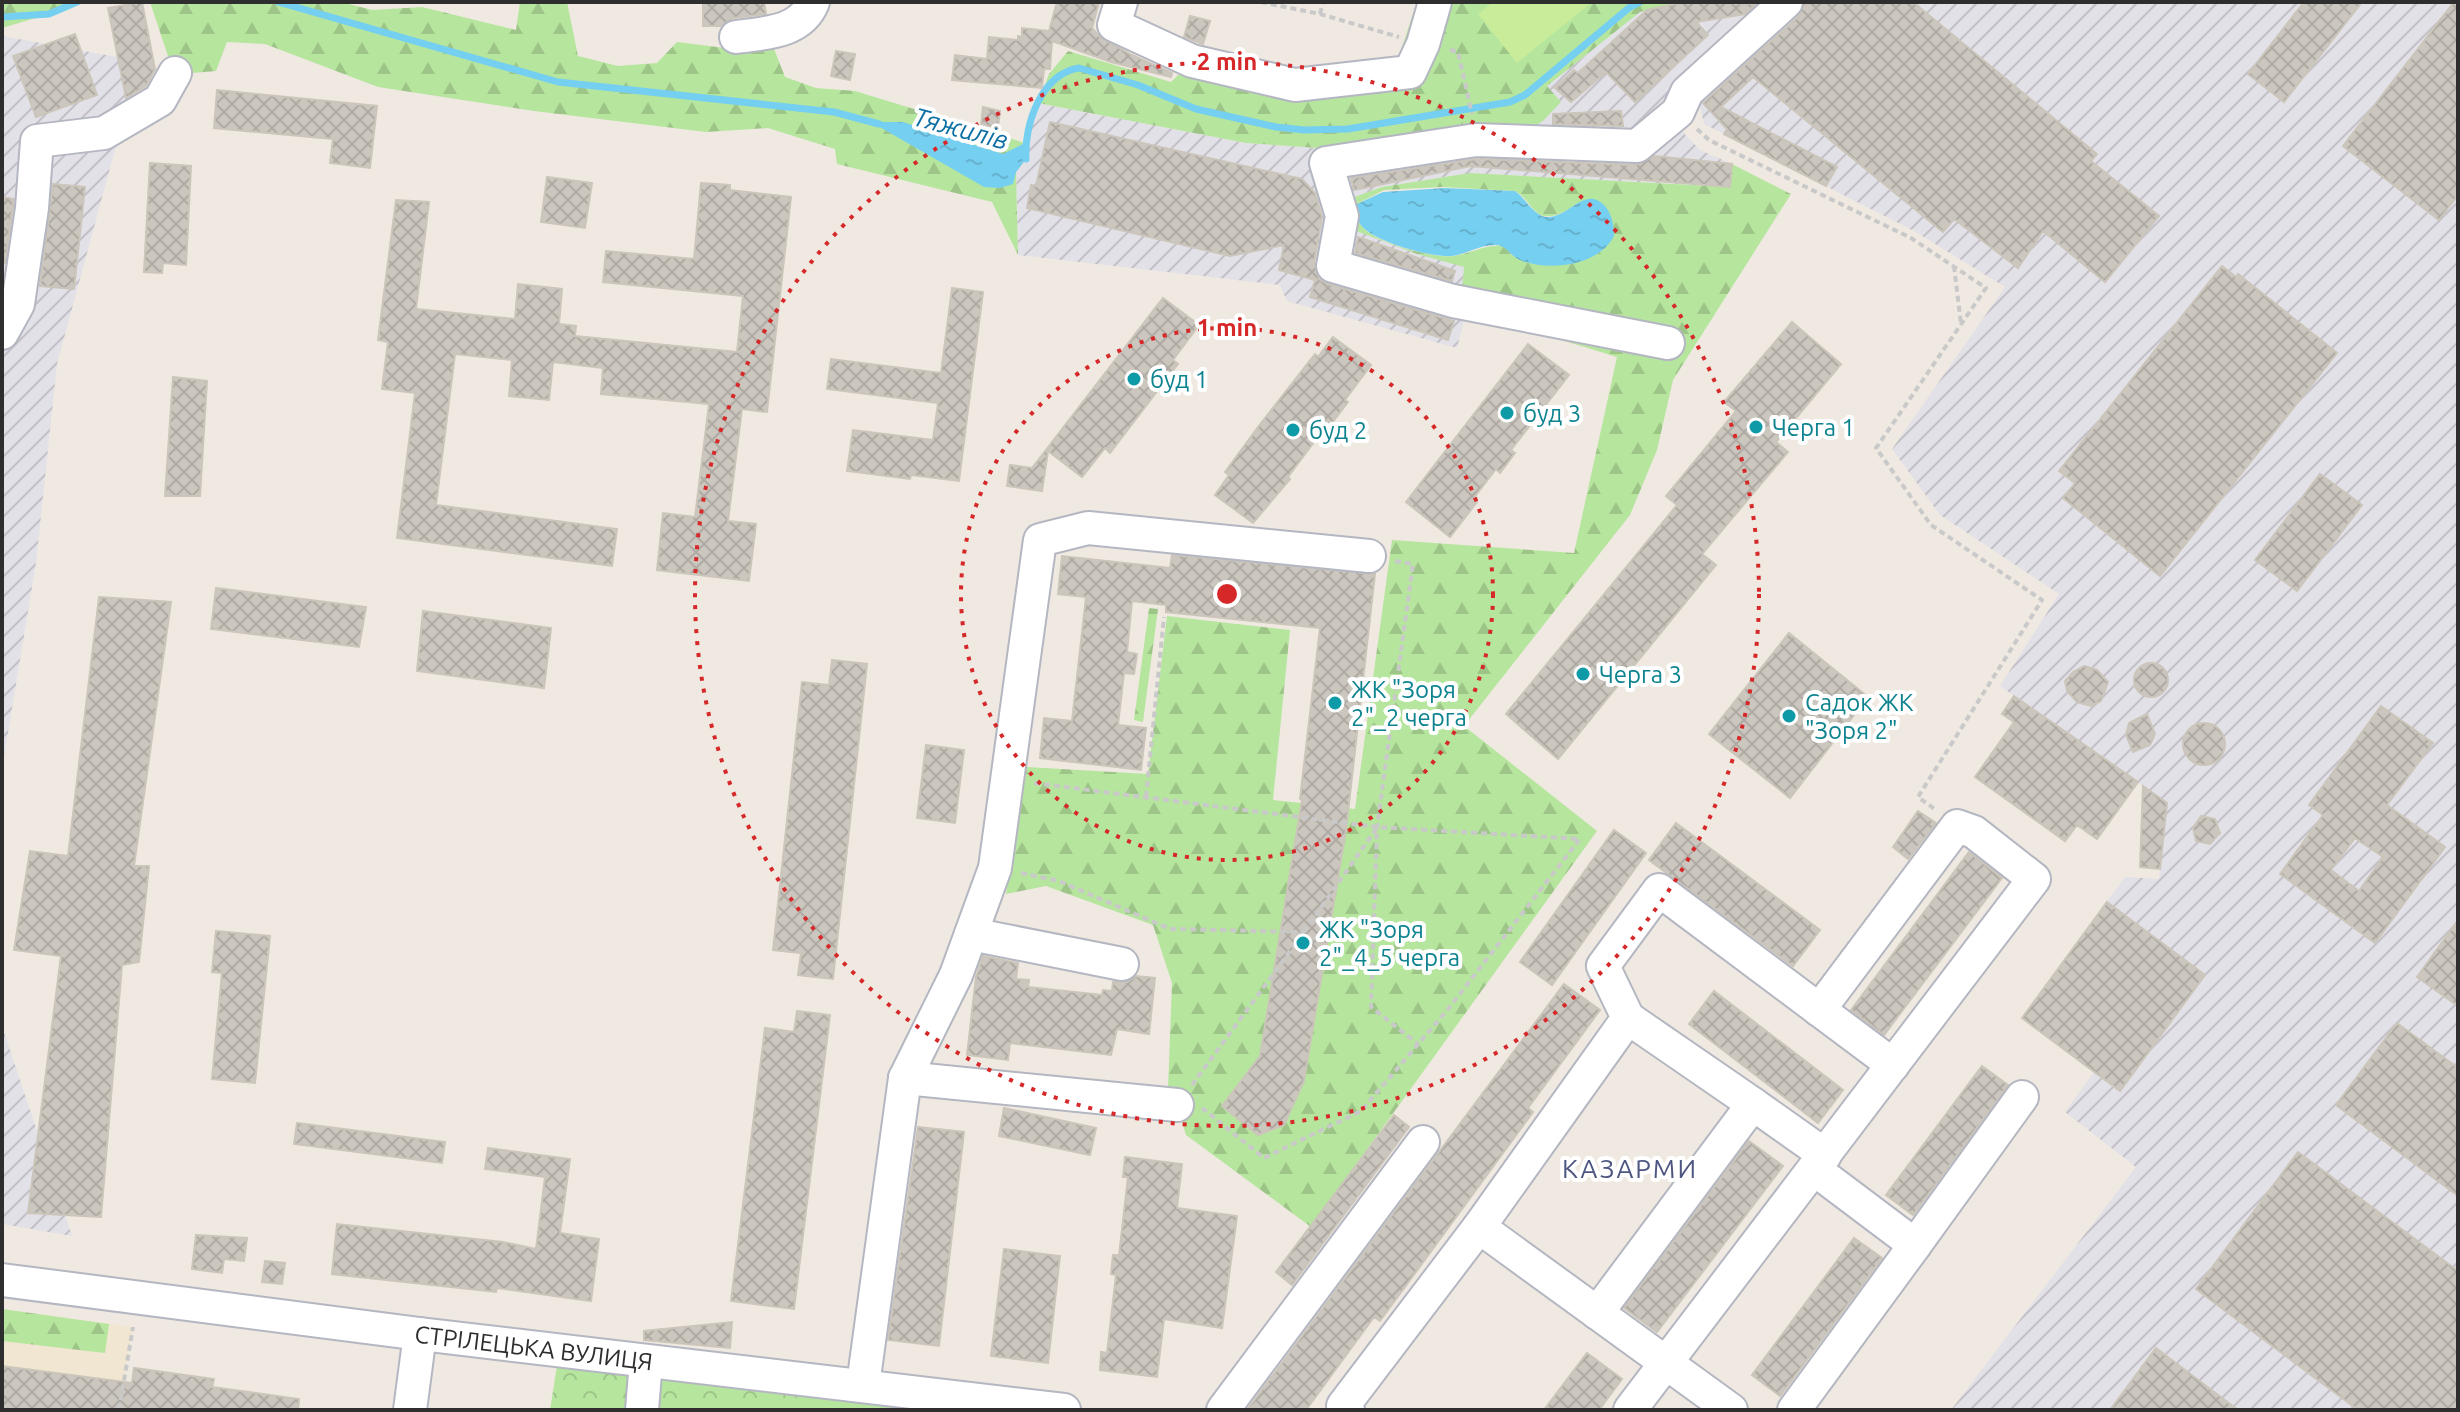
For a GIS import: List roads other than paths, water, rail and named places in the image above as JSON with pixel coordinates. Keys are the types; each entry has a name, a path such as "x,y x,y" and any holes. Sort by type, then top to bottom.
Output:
{"street":[{"path":"736,37 773,32 796,24 809,13 813,2"},
{"path":"1121,2 1114,25 1192,61 1295,85 1410,72 1423,44 1435,2"},
{"path":"1668,343 1453,301 1333,266 1342,216 1326,163 1476,140 1637,146 1678,112 1687,92 1786,2"},
{"path":"2,333 18,304 32,208 37,141 104,133 160,100 175,73"},
{"path":"863,1385 905,1078 956,975 995,868 1040,540 1088,528 1369,556"},
{"path":"1630,1410 2034,879 1974,832 1957,826 1819,1010"},
{"path":"1893,1065 1659,890 1603,966 1628,1018 1753,1104 1915,1245"},
{"path":"971,934 1122,964"},
{"path":"1343,1409 1479,1227 1628,1018"},
{"path":"905,1078 1181,1100"},
{"path":"1794,1410 2022,1097"},
{"path":"1597,1313 1753,1104"},
{"path":"1223,1410 1423,1142"},
{"path":"1479,1227 1666,1363 1720,1407"},
{"name":"СТРІЛЕЦЬКА ВУЛИЦЯ","path":"2,1280 420,1334 1064,1410"},
{"path":"410,1410 420,1334"},
{"path":"642,1410 646,1361"}],"water":[{"path":"871,122 903,122 1003,154 1025,143 1026,159 1016,172 1013,184 1000,188 984,187"},
{"path":"1445,188 1515,191 1535,211 1549,217 1584,200 1598,200 1609,213 1614,236 1607,246 1585,260 1544,266 1520,260 1498,245 1452,256 1417,251 1376,236 1359,222 1355,205 1383,192"}],"waterway":[{"name":"Тяжилів","path":"2,17 49,14 77,2"},
{"name":"Тяжилів","path":"278,2 558,82 834,112 879,124"},
{"name":"Тяжилів","path":"1026,159 1028,131 1045,90 1066,72 1079,68 1138,85 1196,109 1276,127 1348,129 1510,102 1525,95 1630,7 1640,2"}],"place":[{"name":"буд 1","path":"1134,379"},
{"name":"буд 3","path":"1507,413"},
{"name":"Черга 1","path":"1756,427"},
{"name":"буд 2","path":"1293,430"},
{"name":"Черга 3","path":"1583,674"},
{"name":"ЖК \"Зоря 2\"_2 черга","path":"1335,703"},
{"name":"Садок ЖК \"Зоря 2\"","path":"1789,716"},
{"name":"ЖК \"Зоря 2\"_4_5 черга","path":"1303,943"}],"district":[{"name":"КАЗАРМИ","path":"1630,1168"}]}
